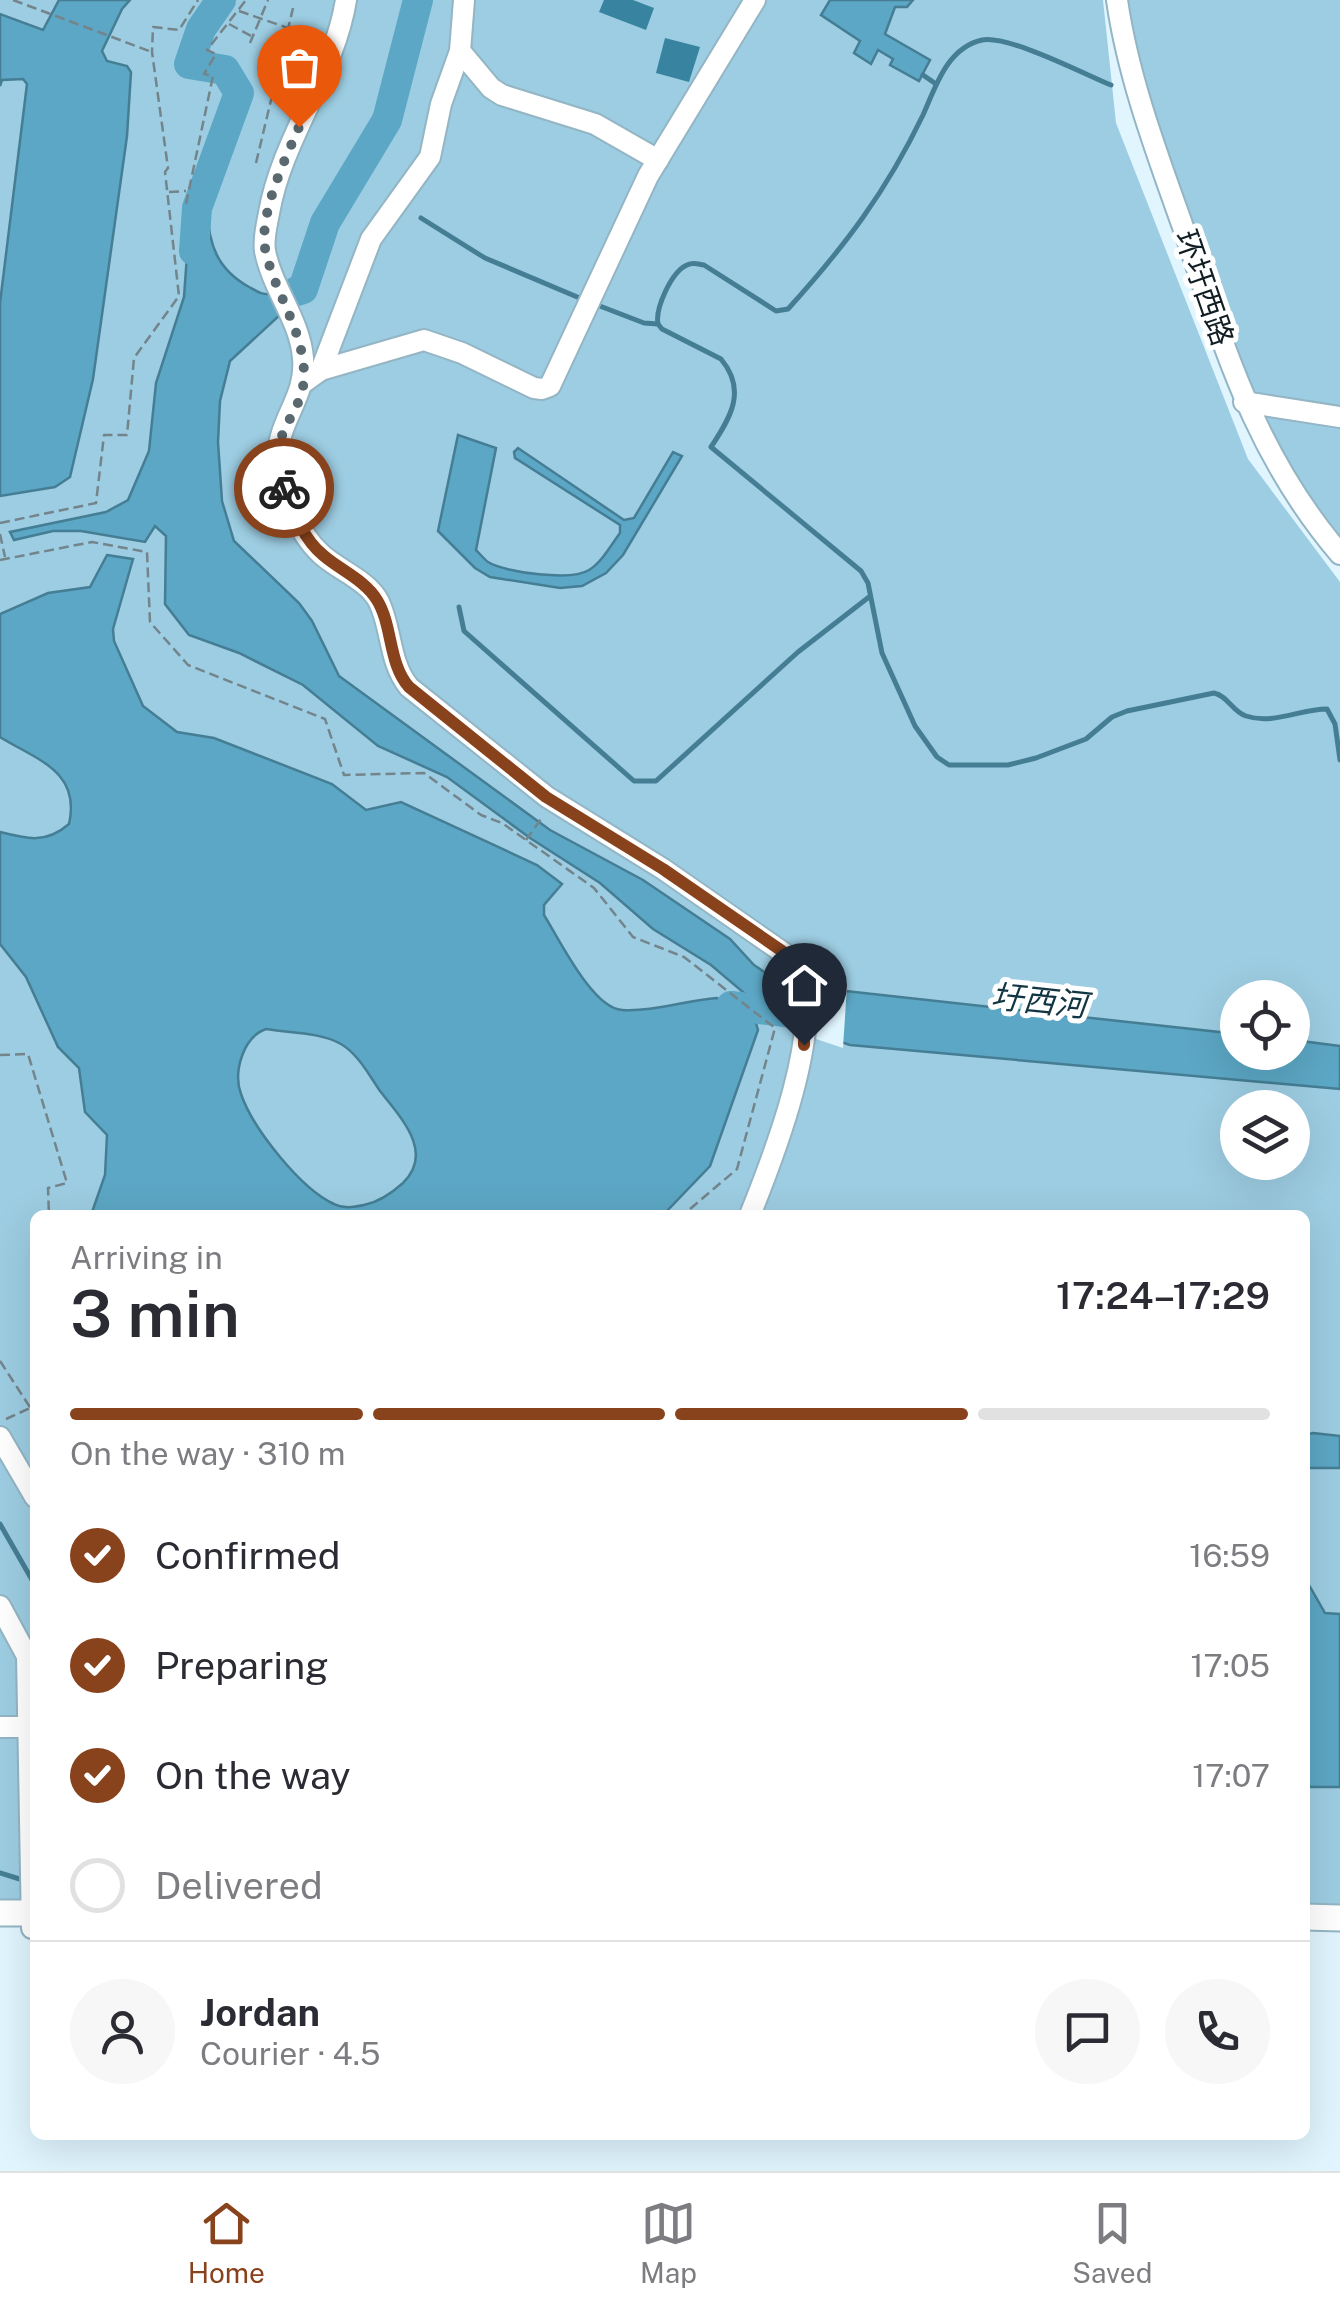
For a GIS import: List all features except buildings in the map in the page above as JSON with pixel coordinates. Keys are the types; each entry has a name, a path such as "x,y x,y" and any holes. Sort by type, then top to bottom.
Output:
{"main road":[{"path":"0,1913 30,1917"},
{"path":"0,1928 30,1918"},
{"path":"1310,1918 1340,1918"},
{"path":"1310,1926 1340,1927"}],"street":[{"path":"346,0 342,28 278,177 265,244 301,344 304,383 281,436 280,479 308,539 379,602 399,673 409,687 554,802 663,869 798,962 805,981 804,1045 771,1164 752,1210"},
{"path":"321,370 371,239 430,157 442,104 460,52 464,0"},
{"path":"304,383 321,370 424,340 534,388 547,388 557,376 658,160 755,0"},
{"name":"环圩西路","path":"1117,0 1121,31 1166,178 1244,402 1307,515 1340,554"},
{"path":"460,52 502,95 595,124 658,160"},
{"path":"1244,402 1340,417"},
{"path":"0,1437 30,1488"},
{"path":"0,1606 28,1656 30,1674"},
{"path":"30,1716 30,1792"},
{"path":"0,1728 29,1728"}],"path":[{"path":"13,0 152,52"},
{"path":"0,524 96,503 104,434 127,436 134,358 179,296 165,172 168,168 152,52 153,27 179,30 198,0"},
{"path":"186,204 213,76 204,74 216,54 207,50 246,0"},
{"path":"250,43 268,0"},
{"path":"256,162 293,8"},
{"path":"238,10 288,28"},
{"path":"228,24 252,37"},
{"path":"167,192 188,191"},
{"path":"0,534 3,559 92,542 147,552 150,622 188,665 325,719 344,776 424,772 594,888 633,937 684,957 775,1028 738,1168 689,1210"},
{"path":"526,840 554,802"},
{"path":"0,1055 28,1054 67,1183 48,1188 48,1210"},
{"path":"0,1361 30,1408 0,1422"}],"shaded area":[{"path":"0,0 1103,0 1116,123 1248,459 1340,582 1340,1905 1310,1904 1310,1210 30,1210 30,1902 0,1902"},
{"path":"59,0 130,0 102,51 107,61 127,66 131,72 127,136 93,379 70,477 55,487 0,496 0,303 27,84 23,79 2,80 0,86 0,14 43,30"},
{"path":"830,0 913,0 907,7 895,7 885,34 930,60 919,81 890,65 893,59 878,50 871,64 854,53 860,41 821,15"},
{"path":"1117,0 1340,0 1340,554 1257,429"},
{"path":"207,210 213,245 222,264 249,287 272,294 281,314 230,361 220,401 222,501 234,541 299,603 339,676 550,830 643,880 730,939 754,965 782,984 1220,1032 1220,1070 1310,1070 1310,1042 1340,1046 1340,1089 850,1045 777,1021 711,965 653,929 600,883 447,777 378,746 303,685 239,653 189,635 165,604 166,536 155,526 145,542 81,531 53,531 14,540 10,532 106,512 128,500 149,451 156,383 184,297 190,213"},
{"path":"458,435 496,448 476,550 497,566 539,574 569,575 589,570 620,533 620,525 515,458 518,448 624,520 634,518 673,452 682,456 623,555 606,573 582,586 560,588 490,577 475,568 438,531"},
{"path":"107,555 133,559 113,629 114,641 143,706 177,732 214,738 332,784 366,810 401,802 537,865 562,884 544,905 544,915 578,971 611,1007 646,1009 717,998 756,1023 758,1030 710,1166 668,1210 93,1210 105,1175 107,1135 85,1112 79,1068 58,1047 26,977 0,944 0,832 44,837 69,824 71,806 62,779 53,769 0,737 0,614 48,593 90,587","holes":["266,1029 314,1035 341,1044 358,1059 411,1135 416,1159 412,1171 390,1194 375,1202 345,1207 307,1185 267,1140 241,1094 239,1066 246,1047 258,1033"]},
{"path":"1310,1434 1340,1436 1340,1468 1310,1468"},
{"path":"1310,1587 1325,1613 1340,1614 1340,1787 1310,1787"}],"pier":[{"path":"792,980 847,986 843,1048 789,1030"}],"waterway":[{"path":"194,251 197,208 239,93 225,70 189,64 201,29 221,0"},
{"path":"297,291 303,289 325,223 387,120 418,0"},
{"path":"658,324 665,292 681,269 691,264 704,265 776,311 788,309 863,217 909,143 944,70 970,44 982,40 1010,43 1111,85"},
{"path":"923,75 936,84"},
{"path":"421,218 485,258 582,299"},
{"path":"592,303 644,323 658,324 721,359 729,370 735,393 730,414 711,447 861,571 868,583 882,653 915,726 937,757 949,765 1008,765 1036,758 1086,739 1112,717 1127,711 1214,693 1241,714 1256,718 1327,709 1335,724 1340,760"},
{"path":"459,607 464,631 634,781 656,781 798,652 869,597"},
{"name":"圩西河","path":"731,1006 803,1014"},
{"path":"0,1524 30,1576"},
{"path":"0,1873 26,1881"}],"way so far":[{"path":"284,488 278,448 302,392 304,357 265,244 278,177 299,127"}],"route":[{"path":"284,488 308,539 379,602 399,673 424,701 546,797 663,869 801,965 805,981 804,1045"}]}
